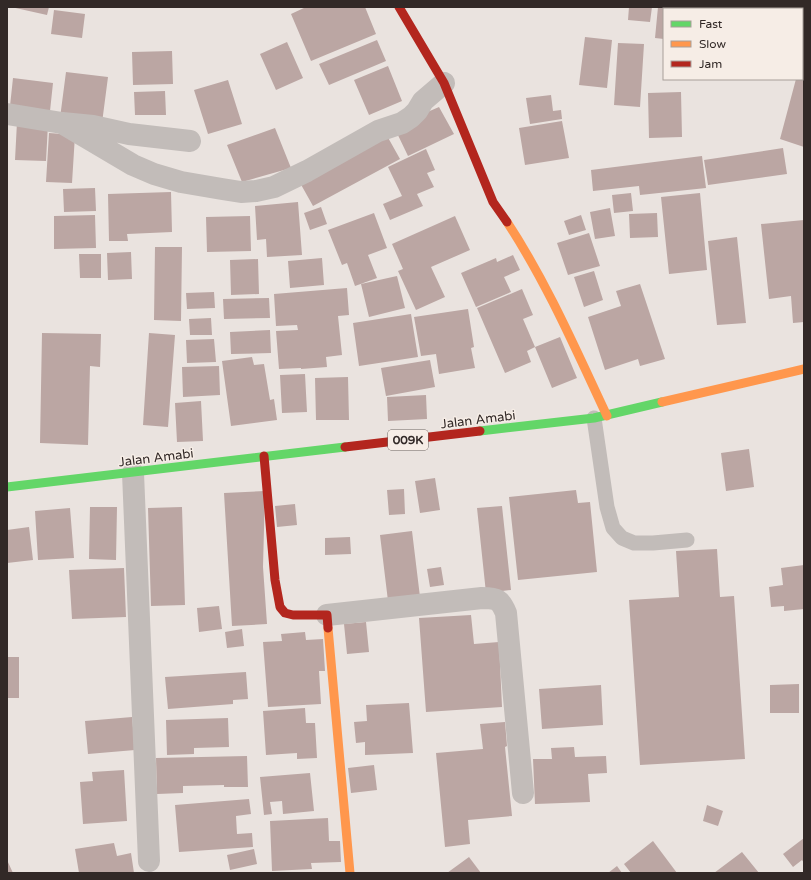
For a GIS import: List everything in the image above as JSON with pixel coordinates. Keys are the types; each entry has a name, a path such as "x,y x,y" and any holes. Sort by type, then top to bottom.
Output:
{"street":[{"path":"399,7 444,83 492,202 518,239 558,311 600,417"},
{"path":"62,123 133,165 154,174 181,182 222,189 241,192 256,191 274,187 307,171 378,131 402,123 418,111 422,101 444,83"},
{"path":"7,114 62,123 93,126 130,134 190,141"},
{"name":"Jalan Amabi","path":"7,487 600,417 804,369"},
{"path":"264,456 275,580 280,607 285,613 293,615 328,615 482,598 493,598 498,600 503,606 506,613 523,793"},
{"path":"133,473 149,861"},
{"path":"328,615 350,873"}],"lane":[{"path":"600,417 606,507 613,528 622,538 634,542 686,540"}],"building":[{"path":"11,7 49,7 47,15"},
{"path":"306,7 365,7 376,34 311,61 291,14"},
{"path":"629,7 652,7 650,22 628,20"},
{"path":"658,7 759,7 663,8 663,39 655,38"},
{"path":"54,10 85,14 82,38 51,34"},
{"path":"585,37 612,40 607,88 579,85"},
{"path":"377,40 386,61 329,85 319,64"},
{"path":"287,42 303,78 276,90 260,54"},
{"path":"618,43 644,44 640,107 614,105"},
{"path":"172,51 173,84 133,85 132,52"},
{"path":"388,66 402,101 369,115 354,80"},
{"path":"803,68 804,147 780,139 796,80 803,80"},
{"path":"66,72 108,77 102,123 60,118"},
{"path":"13,78 53,83 50,111 10,106"},
{"path":"228,80 242,124 208,134 194,90"},
{"path":"165,91 166,115 135,115 134,92"},
{"path":"681,92 682,137 649,138 648,93"},
{"path":"551,95 553,111 561,110 562,119 530,124 526,98"},
{"path":"439,107 454,134 408,156 396,131 409,120"},
{"path":"562,121 569,158 525,165 519,128"},
{"path":"17,122 48,124 46,161 15,160"},
{"path":"275,128 291,168 242,182 227,145"},
{"path":"49,133 75,135 72,183 46,182"},
{"path":"386,134 400,159 313,206 299,181"},
{"path":"783,148 787,174 708,185 704,160"},
{"path":"426,149 435,170 427,173 434,187 417,194 423,206 390,220 383,204 402,196 388,167"},
{"path":"702,156 706,188 640,195 639,186 593,191 591,170"},
{"path":"95,188 96,211 64,212 63,189"},
{"path":"171,192 172,232 127,234 128,241 109,241 108,194"},
{"path":"631,193 633,211 614,213 612,195"},
{"path":"700,193 707,270 669,274 661,197"},
{"path":"298,202 302,255 267,257 266,239 257,240 255,206"},
{"path":"321,207 327,224 310,230 304,213"},
{"path":"610,208 615,236 595,239 590,212"},
{"path":"374,213 387,248 368,255 377,278 355,286 347,263 342,265 328,230"},
{"path":"657,213 658,237 630,238 629,214"},
{"path":"95,215 96,248 54,249 54,216"},
{"path":"581,215 586,230 569,235 564,221"},
{"path":"250,216 251,251 207,252 206,217"},
{"path":"455,216 470,250 431,267 445,297 416,310 398,271 403,269 392,244"},
{"path":"804,220 804,322 793,323 791,296 769,299 761,224"},
{"path":"589,233 600,266 568,275 557,243"},
{"path":"737,237 746,323 717,325 708,241"},
{"path":"155,247 182,247 181,321 154,320"},
{"path":"131,252 132,279 108,280 107,253"},
{"path":"79,254 101,254 101,278 80,278"},
{"path":"513,255 520,270 504,277 511,292 476,307 461,273 496,258 497,262"},
{"path":"322,258 324,285 290,288 288,261"},
{"path":"258,259 259,294 231,295 230,260"},
{"path":"594,271 603,300 584,307 574,277"},
{"path":"397,276 405,308 369,317 361,284"},
{"path":"640,284 665,359 640,366 638,359 605,370 588,317 621,306 616,291"},
{"path":"347,288 349,315 338,316 342,355 326,357 327,367 279,369 276,331 298,330 297,325 276,326 274,294"},
{"path":"522,289 533,315 523,319 535,347 527,351 531,362 505,373 477,308"},
{"path":"214,292 215,308 187,309 186,293"},
{"path":"269,298 270,318 224,319 223,299"},
{"path":"468,309 474,347 471,348 475,368 439,374 436,354 421,356 414,317"},
{"path":"411,314 418,357 359,366 353,323"},
{"path":"211,318 212,335 190,335 189,319"},
{"path":"270,330 271,353 231,354 230,332"},
{"path":"42,333 101,334 100,367 90,366 88,445 40,443"},
{"path":"149,333 175,335 168,427 143,425"},
{"path":"560,337 577,378 552,388 535,347"},
{"path":"214,339 216,362 187,363 186,340"},
{"path":"252,357 254,365 264,364 270,400 274,399 277,420 231,426 222,361"},
{"path":"430,360 435,387 386,396 381,368"},
{"path":"219,366 220,395 183,397 182,367"},
{"path":"305,374 307,412 282,413 280,375"},
{"path":"348,377 349,420 316,420 315,378"},
{"path":"426,395 427,419 388,421 387,397"},
{"path":"201,401 203,441 177,442 175,403"},
{"path":"749,449 754,487 726,491 721,453"},
{"path":"435,478 440,510 420,513 415,481"},
{"path":"404,489 405,514 389,515 387,490"},
{"path":"576,490 578,503 590,502 597,572 518,580 509,497"},
{"path":"265,491 263,567 267,624 232,626 224,493"},
{"path":"295,504 297,525 277,527 275,506"},
{"path":"502,506 511,590 486,593 477,508"},
{"path":"90,507 117,507 116,560 89,559"},
{"path":"182,507 185,605 151,606 148,508"},
{"path":"70,508 74,558 38,560 35,511"},
{"path":"29,527 33,560 7,563 7,530"},
{"path":"412,531 420,597 388,601 380,535"},
{"path":"350,537 351,554 325,555 325,538"},
{"path":"717,549 720,597 734,596 745,759 640,765 629,600 679,597 676,551"},
{"path":"804,565 804,609 784,611 784,606 771,607 769,587 783,585 781,568"},
{"path":"441,567 444,585 430,587 427,569"},
{"path":"124,568 126,617 72,619 69,570"},
{"path":"219,606 222,629 199,632 197,608"},
{"path":"471,615 474,644 499,642 502,707 426,712 419,618"},
{"path":"366,622 369,652 347,654 344,624"},
{"path":"242,629 244,646 227,648 225,632"},
{"path":"305,632 306,640 323,639 325,671 319,671 321,704 268,707 263,642 282,641 281,634"},
{"path":"7,657 19,657 19,698 7,698"},
{"path":"246,672 248,699 233,700 233,704 168,709 165,677"},
{"path":"799,684 799,713 770,713 770,685"},
{"path":"601,685 603,725 542,729 539,689"},
{"path":"409,703 413,753 365,755 365,742 356,743 354,722 367,721 366,705"},
{"path":"305,708 306,723 315,723 317,758 297,759 297,753 266,755 263,711"},
{"path":"132,717 135,750 88,754 85,721"},
{"path":"228,718 229,747 194,748 194,754 167,755 166,720"},
{"path":"505,722 507,746 505,747 512,816 468,820 470,844 445,847 436,753 483,749 480,724"},
{"path":"574,747 575,757 606,756 607,773 588,774 590,802 535,804 533,759 552,759 551,748"},
{"path":"247,756 248,787 224,787 224,785 183,786 183,793 157,794 156,758"},
{"path":"374,765 377,790 351,793 348,768"},
{"path":"124,770 127,821 83,824 80,782 93,781 92,772"},
{"path":"310,773 314,811 283,814 282,801 270,802 272,814 264,815 260,777"},
{"path":"249,799 251,814 236,816 237,834 252,833 253,847 179,852 175,805"},
{"path":"707,805 723,811 718,826 703,821"},
{"path":"328,818 329,841 340,841 341,862 311,863 312,869 272,871 270,821"},
{"path":"804,838 804,863 802,860 793,867 783,854"},
{"path":"653,841 677,873 631,873 624,864"},
{"path":"114,843 117,856 131,853 134,873 79,873 75,849"},
{"path":"254,849 257,864 230,870 227,855"},
{"path":"742,852 759,873 714,873"},
{"path":"469,857 481,873 447,873"},
{"path":"7,860 13,873 7,873"},
{"path":"617,866 622,873 608,873"}],"traffic: fast":[{"path":"480,431 594,418 662,402"},
{"path":"7,487 345,447"}],"traffic: slow":[{"path":"507,222 522,245 548,293 607,416"},
{"path":"662,402 804,369"},
{"path":"328,628 350,873"}],"traffic: jam":[{"path":"399,7 444,83 493,202 507,222"},
{"path":"345,447 480,431"},
{"path":"264,456 275,580 280,607 285,613 293,615 327,615 328,628"}]}
